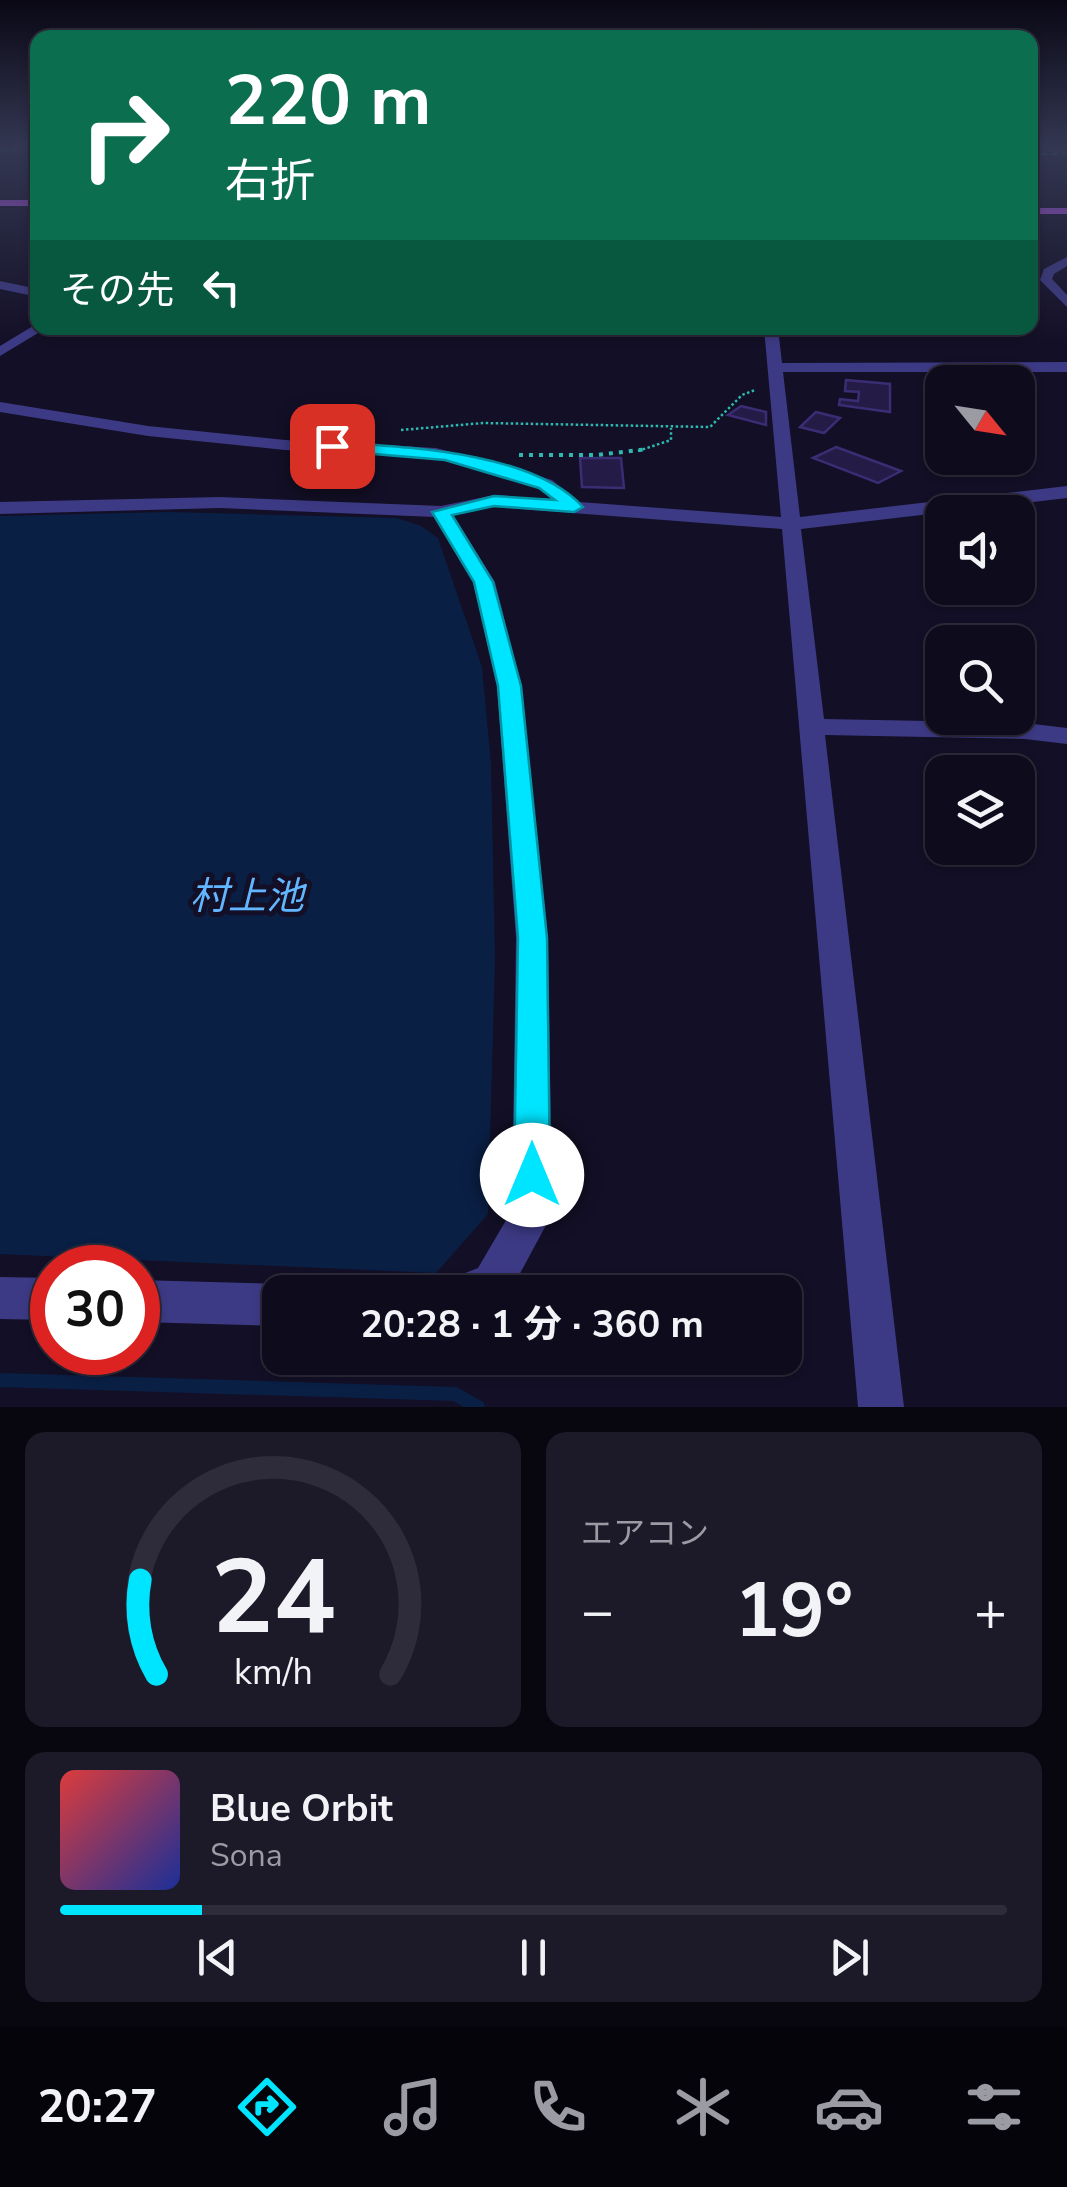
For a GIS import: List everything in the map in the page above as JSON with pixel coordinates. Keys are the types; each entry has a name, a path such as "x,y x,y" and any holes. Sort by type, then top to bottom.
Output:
{"street":[{"path":"1067,262 1048,272 1046,280 1067,303"},
{"path":"0,285 30,291"},
{"path":"0,352 30,332"},
{"path":"773,335 881,1407"},
{"path":"776,376 1067,367"},
{"path":"0,407 148,431 436,453 545,484 574,507"},
{"path":"0,508 204,502 358,505 441,512 494,501 791,524 1067,492"},
{"path":"441,512 484,582 510,686 532,938 532,1214 497,1275"},
{"path":"811,726 1025,731 1067,736"},
{"path":"0,1298 30,1299"},
{"path":"160,1301 262,1304"}],"path":[{"path":"357,448 363,433 483,423 710,428 742,395 776,376"},
{"path":"505,455 620,454 664,444 671,440 671,428"}],"water":[{"name":"村上池","path":"168,512 397,518 421,526 438,538 482,667 491,764 495,959 488,1214 436,1273 160,1261 160,1245 30,1245 30,1255 0,1254 0,516"}],"building":[{"path":"846,380 890,384 890,412 839,405 840,399 858,401 859,392 845,391"},
{"path":"741,406 766,412 766,425 728,415"},
{"path":"816,412 840,418 824,433 800,427"},
{"path":"836,447 901,471 878,483 813,458"},
{"path":"580,458 621,458 624,488 582,487"}],"waterway":[{"path":"0,1380 455,1394 478,1407"}],"route":[{"path":"332,446 436,453 482,464 545,484 574,507 494,501 441,512 484,582 510,686 532,938 532,1175"}]}
